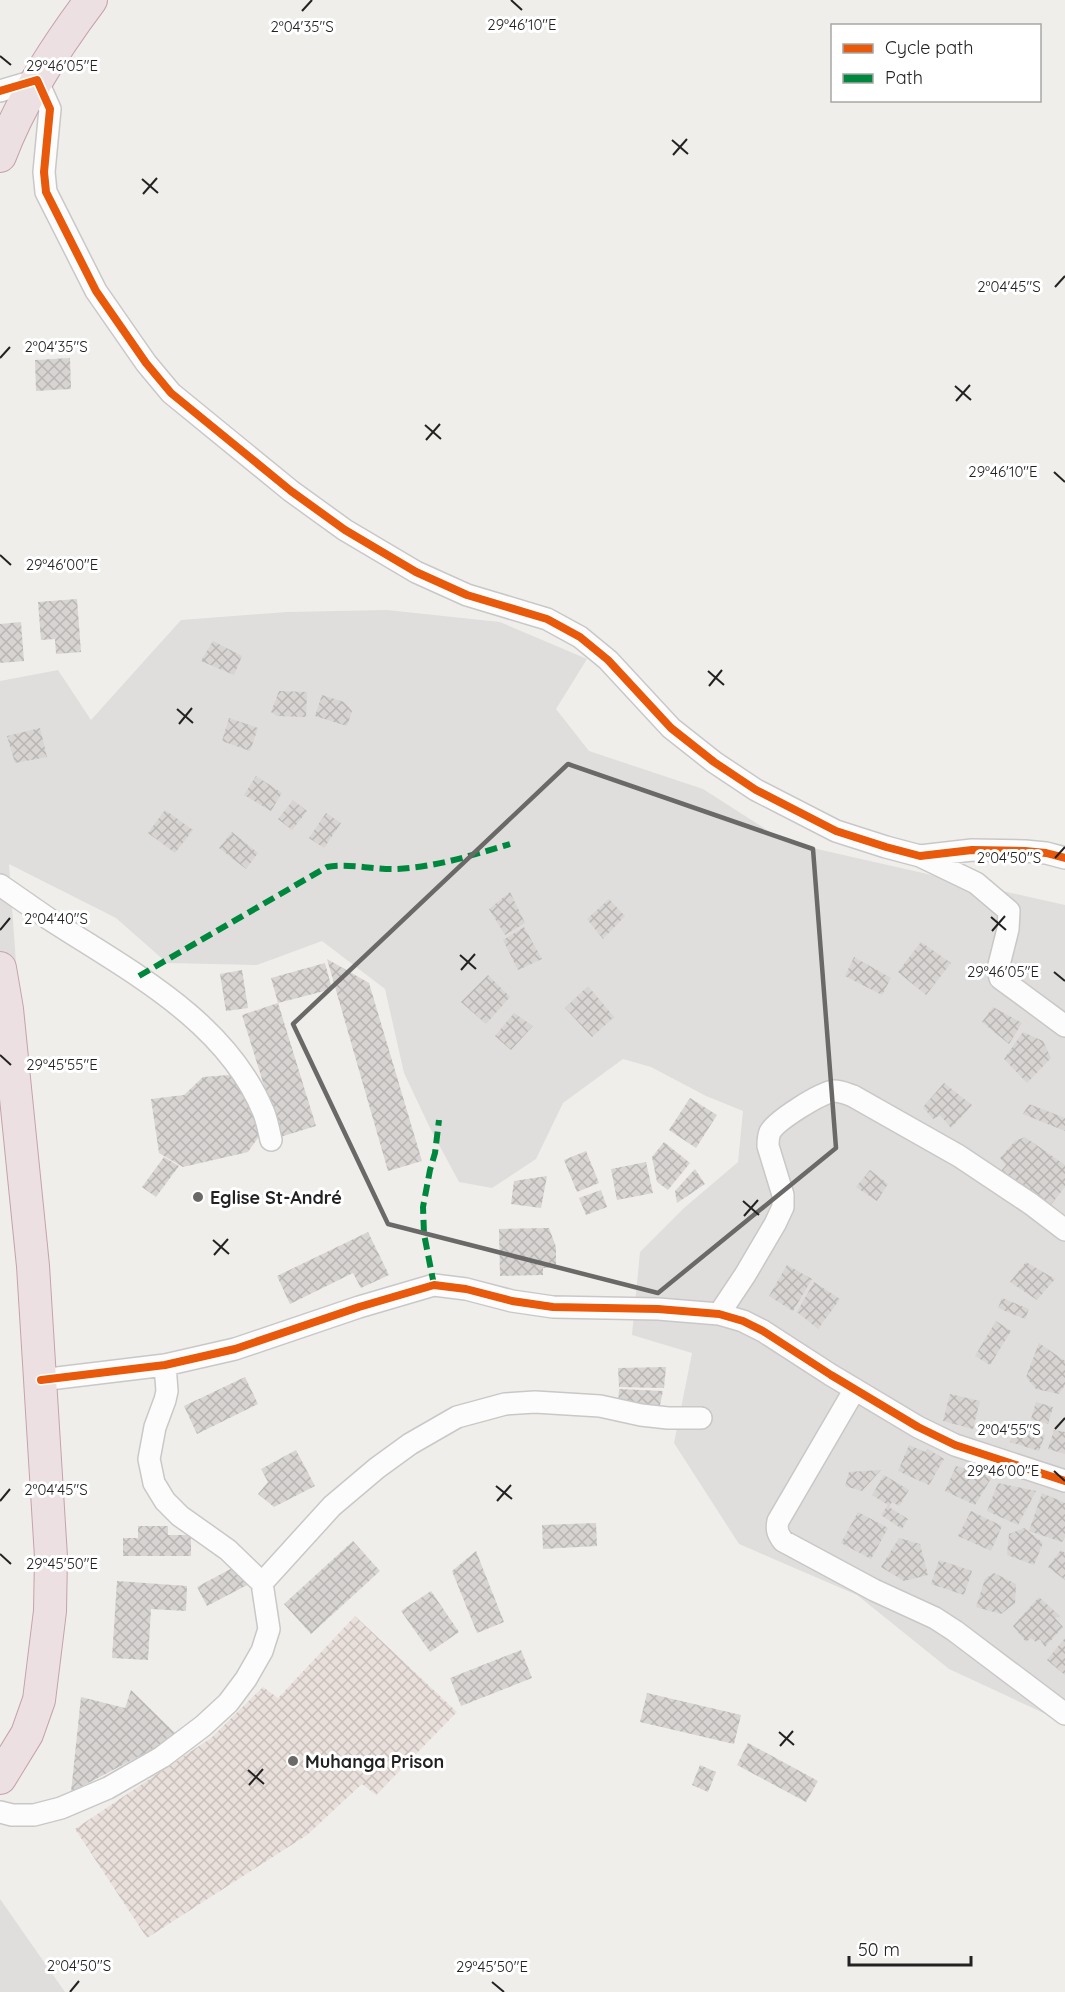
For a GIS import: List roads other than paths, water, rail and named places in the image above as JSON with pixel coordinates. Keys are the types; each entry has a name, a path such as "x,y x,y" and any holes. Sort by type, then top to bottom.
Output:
{"highway":[{"path":"0,156 36,80 91,0"},
{"path":"0,968 7,1009 33,1266 51,1557 50,1611 39,1700 27,1734 0,1778"}],"street":[{"path":"0,91 36,80 50,108 44,172 46,192 96,291 146,363 171,393 291,491 345,530 416,572 467,595 547,619 580,637 608,660 671,728 714,762 756,790 837,831 886,848 920,856 976,883 1009,911 1008,929 998,969 1000,978 1065,1026"},
{"path":"920,856 972,850 1025,851 1065,858"},
{"path":"0,885 123,965 196,1020 242,1071 264,1114 271,1140"},
{"path":"719,1314 745,1275 783,1207 783,1195 768,1146 770,1132 779,1122 831,1092 844,1092 853,1096 959,1156 1062,1222"},
{"path":"41,1380 165,1365 235,1348 434,1285 466,1289 513,1301 553,1307 658,1309 719,1314 743,1320 764,1330 918,1427 955,1445 1065,1481"},
{"path":"0,1812 12,1815 34,1815 61,1808 108,1788 162,1757 203,1726 228,1703 262,1651 269,1629 262,1583 228,1550 180,1516 165,1501 154,1483 149,1460 155,1427 167,1391 165,1365"},
{"path":"855,1389 778,1521 778,1535 783,1541 874,1590 935,1618 1065,1714"},
{"path":"262,1583 332,1506 410,1444 457,1417 505,1404 535,1402 600,1406 668,1419 701,1418"}],"place":[{"name":"Eglise St-André","path":"198,1197"},
{"name":"Muhanga Prison","path":"293,1761"}]}
